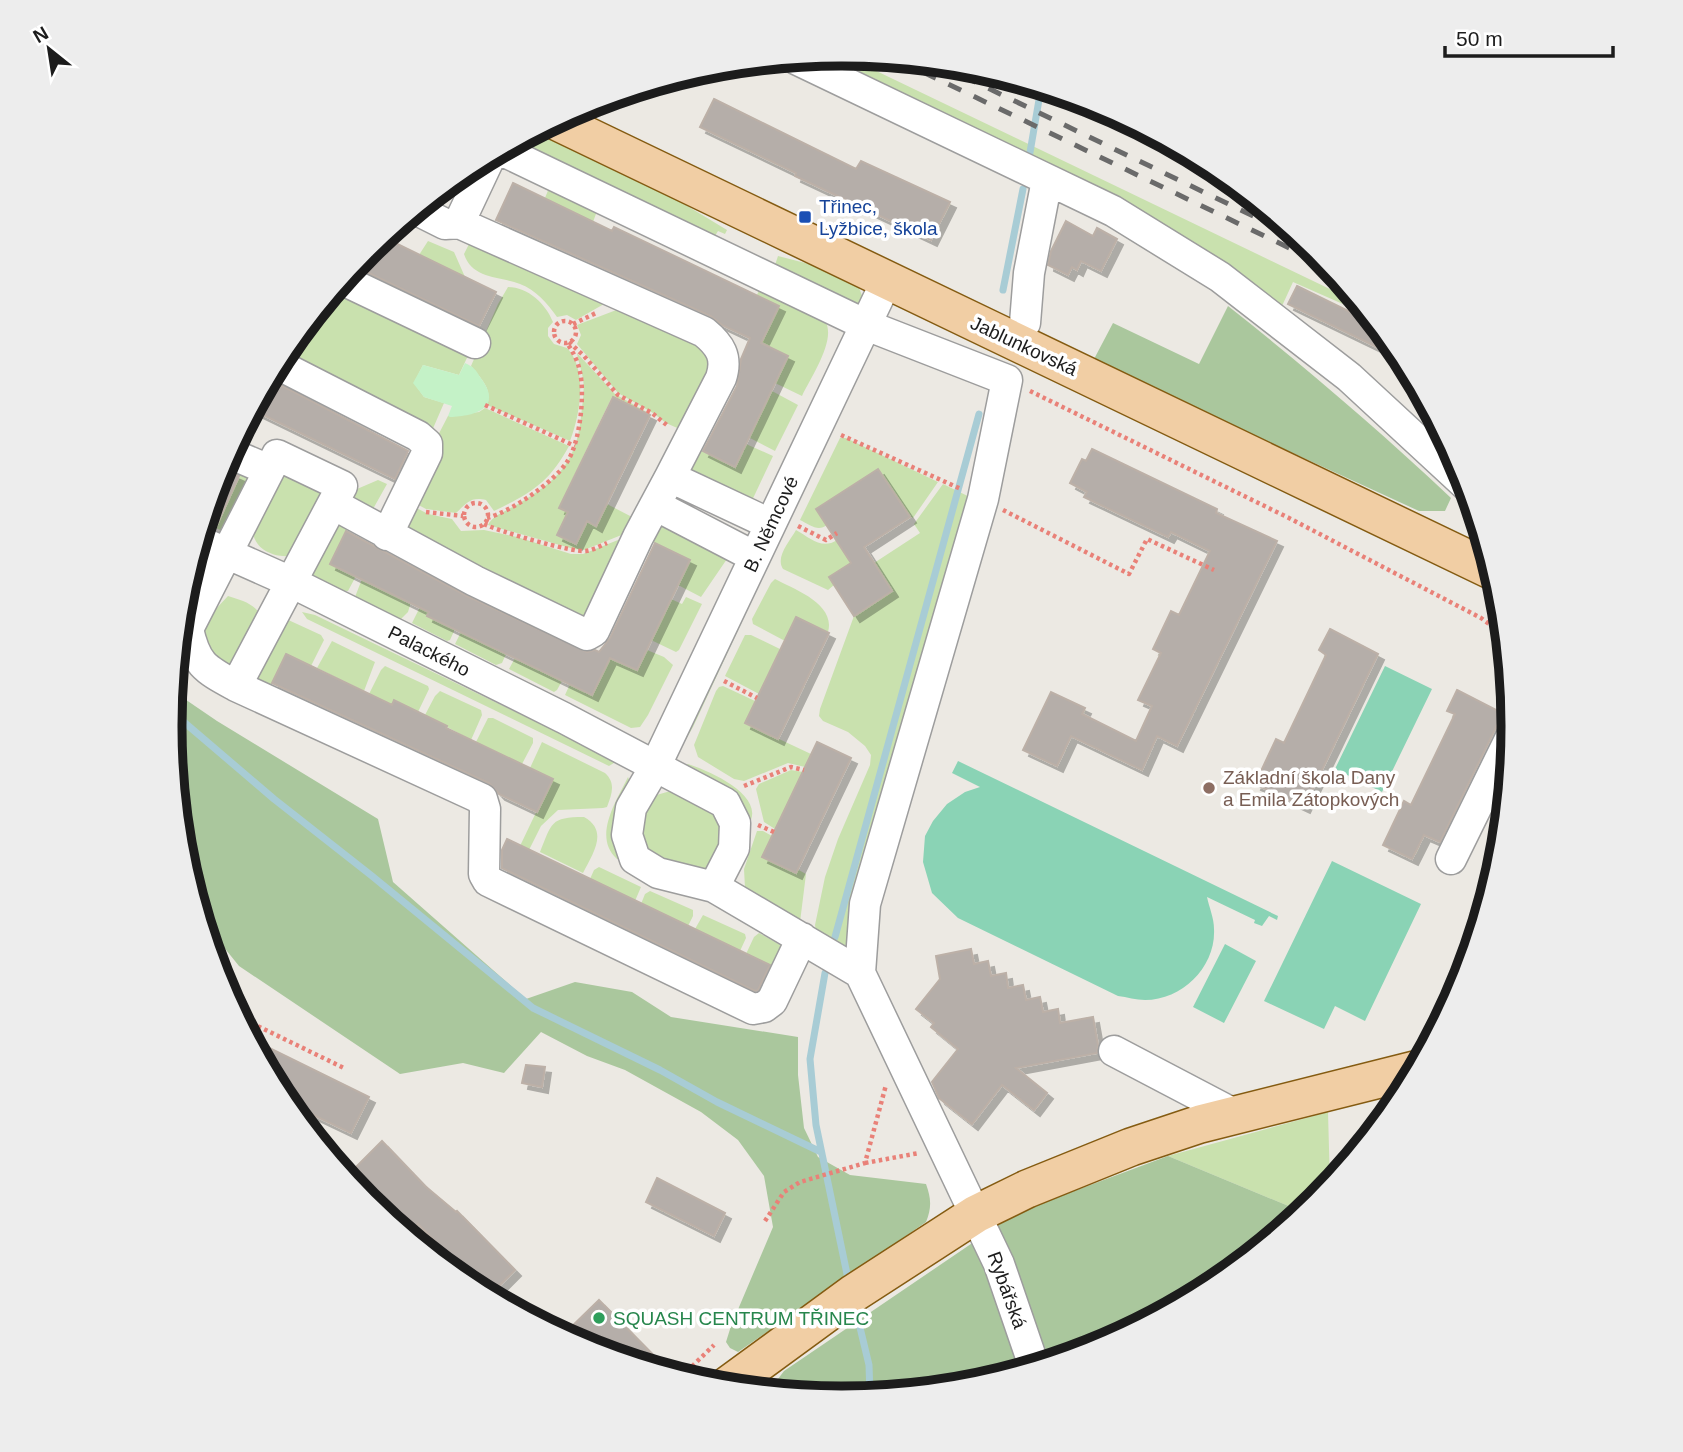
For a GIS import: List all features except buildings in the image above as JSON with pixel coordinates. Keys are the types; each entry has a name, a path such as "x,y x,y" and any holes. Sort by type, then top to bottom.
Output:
{"main road":[{"name":"Jablunkovská","path":"568,127 1481,565"},
{"path":"740,1377 853,1293 976,1214 1027,1189 1131,1147 1200,1124 1402,1073"}],"street":[{"path":"813,67 1113,211 1220,277 1349,377 1449,469"},
{"path":"512,155 866,325 1003,379 983,499 865,904 860,973 714,887 657,873 635,859 626,835 631,808 655,767 725,803 735,823 734,848 714,887"},
{"path":"459,223 482,173"},
{"path":"1025,323 1029,273 1047,180"},
{"path":"333,504 387,535 587,635 594,631 721,378 725,365 723,354 704,332 459,223 444,224 426,215"},
{"name":"B. Němcové","path":"655,767 755,557 782,524 887,280"},
{"path":"352,284 475,343"},
{"path":"287,369 418,436 427,444 427,453 387,535"},
{"path":"196,593 226,555 276,455 342,486 236,687"},
{"path":"239,457 269,470"},
{"path":"670,477 782,524"},
{"path":"649,517 755,557"},
{"name":"Palackého","path":"207,545 291,582 655,767"},
{"path":"189,634 193,653 209,671 236,687 482,799 485,809 484,874 488,881 753,1009 772,1001 802,938"},
{"path":"1451,859 1500,759"},
{"name":"Rybářská","path":"860,973 999,1264 1031,1357"},
{"path":"1115,1051 1236,1115"}],"path":[{"path":"568,343 575,338 575,327 570,322 563,321 557,324 554,335 559,341 568,343 584,356 618,395 690,438"},
{"path":"488,518 485,508 474,503 467,506 463,516 470,527 484,524 488,518 510,507 554,476 566,463 575,446 580,413 581,375 568,343"},
{"path":"1003,379 1301,524 1481,618 1493,627"},
{"path":"485,405 575,446"},
{"path":"833,444 843,425"},
{"path":"839,433 944,482"},
{"path":"404,499 425,512 463,516"},
{"path":"983,499 1129,574 1147,540 1214,570"},
{"path":"484,524 495,530 521,535 569,551 586,551 649,517"},
{"path":"782,524 826,540 837,533"},
{"path":"720,679 757,698"},
{"path":"744,787 791,767 804,770"},
{"path":"752,836 757,825 757,813"},
{"path":"757,825 774,832"},
{"path":"253,1024 346,1069"},
{"path":"865,1163 895,1047"},
{"path":"765,1221 784,1192 800,1182 865,1163 945,1149"},
{"path":"691,1368 714,1345"}],"green space":[{"path":"840,66 869,67 1339,293 1350,307 1293,282 1282,306"},
{"path":"547,136 679,201 727,230 725,234 718,231 715,236 529,146"},
{"path":"549,188 597,211 593,222 545,198"},
{"path":"471,240 612,297 576,320 567,315 557,317 541,298 526,287 473,268 464,254"},
{"path":"428,241 454,252 465,277 419,255"},
{"path":"778,256 813,265 859,288 863,298 859,307 775,265"},
{"path":"508,287 529,293 541,303 553,322 548,328 548,336 554,344 567,348 574,357 580,380 580,393 577,419 570,441 487,405 487,388 471,366"},
{"path":"348,288 472,347 459,375 423,365 414,383 424,397 444,403 431,433 294,358"},
{"path":"760,288 825,321 828,338 825,348 802,396 775,383 788,356 761,343 779,306 757,295"},
{"path":"1228,306 1341,399 1451,498 1445,511 1419,511 1093,361 1113,323 1199,364"},
{"path":"619,309 699,337 714,364 684,431 618,393 577,344 581,335 577,325"},
{"path":"577,353 615,394 652,415 612,397 559,507 568,512 576,543 587,521 597,525 607,504 632,517 629,532 584,550 488,525 497,516 544,487 569,459 575,447 584,393"},
{"path":"465,363 476,371 487,388 488,403 469,415 450,417 448,416 452,406 424,397 413,383 423,365 459,375"},
{"path":"772,391 798,405 775,451 748,437"},
{"path":"485,408 569,446 562,459 538,486 494,511 486,500 481,499 469,502 456,513 426,509 411,501 433,445 448,416 479,412"},
{"path":"840,438 846,438 938,482 913,518 899,501 896,502 878,469 817,508 827,525 824,527 817,528 800,520"},
{"path":"746,444 773,456 748,509 690,472 690,465 698,449 734,467"},
{"path":"237,464 254,470 231,535 213,527 218,511 222,513 240,476 233,472"},
{"path":"285,474 314,481 323,494 290,556 265,550 256,542 253,529 278,477"},
{"path":"378,480 387,484 373,509 351,503 357,489"},
{"path":"943,484 980,502 851,949 845,950 816,931 815,925 825,877 838,839 870,765 871,755 865,746 848,732 823,721 819,716 820,709 854,616 892,591 874,563 920,533 914,524"},
{"path":"407,503 428,514 452,519 461,531 484,530 571,554 583,554 628,536 591,626 404,529"},
{"path":"327,519 348,526 330,563 356,576 348,591 307,572"},
{"path":"656,521 729,556 701,597 678,585 690,560 653,542 647,553"},
{"path":"796,530 821,543 837,540 854,562 829,577 834,585 828,590 783,569 782,554"},
{"path":"362,579 411,602 408,612 400,620 355,597"},
{"path":"775,579 820,606 829,622 828,632 796,617 785,641 753,624 752,619"},
{"path":"760,583 693,727 681,748 677,750 750,590"},
{"path":"228,596 250,605 261,615 234,674 199,639 214,611"},
{"path":"686,597 702,604 676,652 651,640 671,599 682,604"},
{"path":"420,607 455,629 450,640 447,641 412,623"},
{"path":"302,612 315,615 617,761 609,766 307,619"},
{"path":"284,618 321,635 324,640 311,666 286,654 270,688 261,693 251,671"},
{"path":"461,632 506,654 502,663 496,665 455,644"},
{"path":"745,635 751,635 780,649 759,694 725,676"},
{"path":"332,641 375,662 364,691 317,668"},
{"path":"647,650 664,657 673,665 640,727 631,728 565,695 570,684 592,695 610,658 637,670"},
{"path":"515,658 562,681 557,690 554,692 509,669"},
{"path":"385,666 428,686 418,712 395,700 392,705 369,694"},
{"path":"1385,666 1432,689 1382,792 1335,769"},
{"path":"723,686 755,701 745,723 811,754 805,767 788,763 744,781 734,779 698,757 694,745 716,691"},
{"path":"440,691 481,710 482,715 471,740 425,715"},
{"path":"183,698 378,819 393,882 526,999 575,982 632,992 671,1017 798,1037 798,1075 804,1128 818,1157 850,1175 926,1184 930,1203 926,1222 738,1352 726,1342 773,1227 764,1176 738,1140 701,1112 625,1070 587,1056 541,1032 504,1073 463,1063 400,1074 239,966 217,939 204,897 195,855 183,769"},
{"path":"488,718 533,738 522,764 476,742"},
{"path":"542,742 605,773 611,781 612,789 607,807 558,810 541,826 529,850 520,846 552,779 530,768"},
{"path":"958,761 1278,916 1277,920 1269,916 1262,926 1207,897 1214,929 1213,943 1203,968 1184,987 1172,994 1145,1000 1118,996 958,918 932,893 923,862 925,836 933,821 947,804 965,792 980,787 952,773"},
{"path":"686,765 719,777 740,792 752,810 751,820 747,821"},
{"path":"791,770 803,772 775,829 764,822 756,789 759,784"},
{"path":"628,777 630,782 622,858 617,859 610,850 607,829 613,807"},
{"path":"674,790 716,813 725,837 709,869 699,873 648,853 638,821 653,796"},
{"path":"584,817 596,829 597,843 583,873 540,852 550,828 558,820"},
{"path":"757,831 772,836 762,857 795,873 797,869 806,874 800,922 745,888 744,869"},
{"path":"1332,861 1421,904 1365,1021 1335,1006 1324,1029 1264,1001"},
{"path":"599,867 641,887 635,901 590,879 594,870"},
{"path":"650,891 693,910 688,926 641,904 645,894"},
{"path":"703,915 745,934 740,951 695,929"},
{"path":"759,933 786,948 779,972 746,954 754,937"},
{"path":"1225,944 1256,961 1224,1023 1193,1007"},
{"path":"1328,1112 1330,1169 1292,1207 1168,1156"},
{"path":"1168,1156 1292,1207 1243,1249 1171,1297 1094,1335 1053,1351 970,1373 928,1380 842,1386 776,1382 784,1371 1018,1212"}],"waterway":[{"path":"1028,164 1039,97"},
{"path":"1003,290 1023,189"},
{"path":"835,937 979,414"},
{"path":"182,721 274,799 533,1008 821,1152"},
{"path":"825,973 810,1059 816,1125 847,1274"},
{"path":"857,1315 869,1365 870,1385"}],"railway":[{"path":"922,71 1301,254"},
{"path":"969,79 1267,223"}],"place":[{"name":"Třinec, Lyžbice, škola","path":"805,217"},
{"name":"Základní škola Dany a Emila Zátopkových","path":"1209,788"},
{"name":"SQUASH CENTRUM TŘINEC","path":"599,1318"}]}
